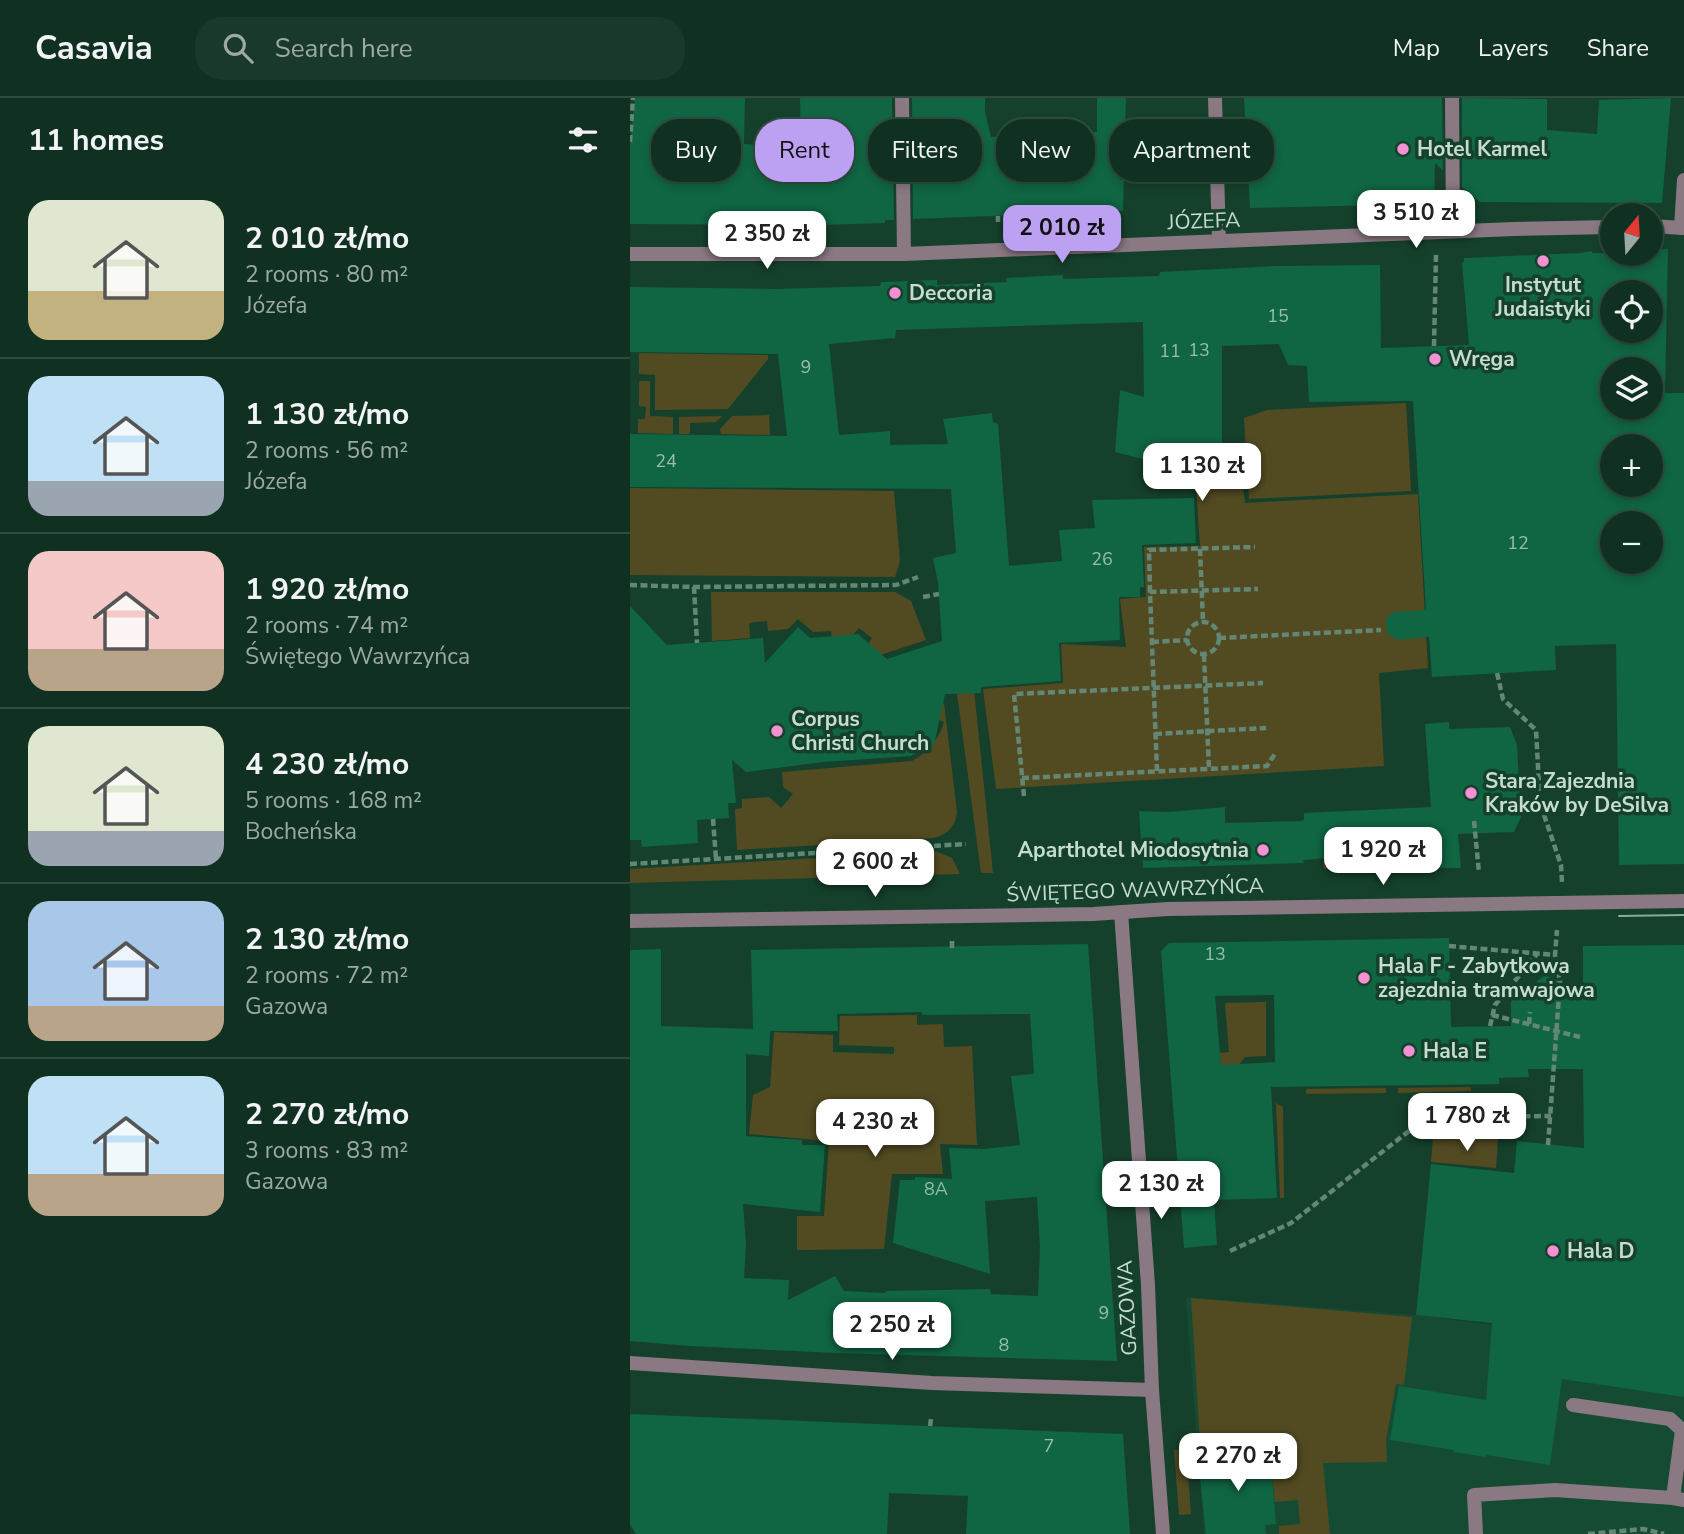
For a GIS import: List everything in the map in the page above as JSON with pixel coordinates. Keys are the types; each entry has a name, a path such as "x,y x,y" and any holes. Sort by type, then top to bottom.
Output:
{"street":[{"path":"902,98 904,254"},
{"path":"1215,98 1219,241"},
{"path":"1452,98 1453,231"},
{"path":"1663,227 1682,228 1684,180"},
{"name":"JÓZEFA","path":"630,254 904,254 1600,227"},
{"name":"ŚWIĘTEGO WAWRZYŃCA","path":"630,921 1121,912 1181,908 1684,901"},
{"name":"GAZOWA","path":"1121,912 1163,1534"},
{"path":"630,1363 932,1383 1152,1391"},
{"path":"1476,1534 1474,1494 1556,1490 1678,1499 1682,1430 1670,1419 1573,1405"}],"path":[{"path":"630,142 633,98"},
{"path":"1434,346 1436,254"},
{"path":"1157,771 1149,550 1255,547"},
{"path":"1200,549 1203,622"},
{"path":"630,585 694,587 897,584 918,577"},
{"path":"694,587 697,643"},
{"path":"1150,592 1258,589"},
{"path":"923,597 939,594"},
{"path":"1203,622 1215,627 1219,638 1213,651 1204,655 1193,651 1187,640 1191,627 1203,622"},
{"path":"1219,638 1381,630"},
{"path":"1152,642 1187,640"},
{"path":"1204,655 1209,769"},
{"path":"1497,673 1503,698 1536,730 1540,803 1562,865"},
{"path":"1024,796 1014,694 1263,683"},
{"path":"1155,734 1266,728"},
{"path":"1022,778 1267,766 1276,752"},
{"path":"713,819 716,859"},
{"path":"1474,821 1479,873"},
{"path":"630,864 966,844"},
{"path":"1548,1145 1560,982 1555,955 1557,930"},
{"path":"952,940 952,948"},
{"path":"1449,946 1555,955"},
{"path":"1490,1026 1495,1005 1537,954"},
{"path":"1529,1024 1530,1012"},
{"path":"1492,1015 1580,1037"},
{"path":"1230,1251 1291,1223 1427,1117 1550,1116"},
{"path":"930,1426 931,1419"},
{"path":"1588,1534 1643,1530 1664,1534"}],"shaded area":[{"path":"639,353 768,355 768,359 728,409 655,410 655,375 639,374"},
{"path":"639,381 650,381 650,416 673,417 673,434 638,433 638,419 645,419 646,407 639,406"},
{"path":"1406,403 1411,491 1249,499 1244,418 1267,410"},
{"path":"769,415 770,435 721,434 720,429 732,416"},
{"path":"722,416 716,422 690,423 690,434 679,434 679,417"},
{"path":"1239,450 1245,503 1418,494 1428,668 1379,673 1384,766 996,789 983,689 1063,683 1061,644 1126,647 1120,599 1146,597 1144,547 1200,546 1194,455"},
{"path":"630,488 894,491 900,561 895,577 630,575"},
{"path":"711,592 895,592 911,601 926,640 871,658 866,647 872,638 859,628 850,638 832,639 831,631 813,632 798,619 788,629 768,631 767,621 749,623 750,638 712,641"},
{"path":"955,678 973,680 993,873 981,873"},
{"path":"944,703 957,812 953,826 943,835 934,838 737,850 735,809 742,808 742,799 769,797 781,808 793,794 783,787 782,772 912,761 928,749 939,734 944,722 934,718 934,708"},
{"path":"935,851 952,858 960,874 630,883 630,869"},
{"path":"1406,857 1401,868 1324,869 1323,862"},
{"path":"1266,1002 1266,1056 1245,1057 1233,1072 1221,1081 1220,1053 1229,1052 1225,1003"},
{"path":"917,1015 917,1025 943,1024 944,1047 972,1046 977,1145 940,1144 943,1174 892,1174 884,1249 797,1250 797,1216 824,1216 829,1141 749,1134 753,1095 770,1087 774,1032 833,1035 833,1052 894,1054 894,1047 839,1045 840,1016"},
{"path":"1471,1087 1471,1091 1398,1093 1398,1088"},
{"path":"1386,1088 1386,1093 1306,1094 1306,1089"},
{"path":"1276,1103 1283,1107 1284,1198 1280,1198"},
{"path":"1433,1137 1498,1137 1496,1168 1431,1162"},
{"path":"1186,1297 1416,1315 1684,1349 1684,1534 1204,1534"},
{"path":"1191,1298 1412,1317 1404,1385 1396,1384 1386,1440 1387,1462 1323,1463 1330,1534 1279,1534 1279,1526 1300,1524 1298,1500 1275,1502 1270,1450 1201,1457"},
{"path":"1186,1449 1191,1514 1179,1515 1174,1450"}],"building":[{"path":"635,98 745,98 744,144 755,145 755,182 854,182 854,119 800,119 800,98 892,98 892,119 868,119 868,182 893,182 894,220 885,220 885,223 823,225 630,224 630,147"},
{"path":"912,98 985,98 985,112 991,137 996,137 996,182 1095,182 1097,98 1126,98 1125,119 1109,119 1109,182 1124,182 1123,211 913,219 913,182 982,182 982,119 912,119"},
{"path":"1244,98 1442,98 1443,170 1435,163 1434,204 1250,208 1249,182 1274,182 1274,119 1245,119"},
{"path":"1462,98 1547,99 1547,130 1597,134 1599,100 1671,98 1662,203 1480,202 1462,187"},
{"path":"1663,249 1668,249 1665,393 1684,393 1684,864 1619,865 1616,644 1555,646 1556,670 1432,677 1429,637 1398,640 1387,633 1386,619 1393,612 1426,610 1413,401 1309,402 1307,366 1288,365 1279,344 1222,346 1222,450 1192,450 1193,472 1115,452 1120,390 1144,397 1143,322 896,330 895,338 829,344 839,435 890,431 890,445 948,444 943,419 992,413 993,422 998,424 1009,566 1062,561 1059,530 1095,528 1092,500 1194,498 1196,543 1142,545 1144,587 1140,587 1140,597 1119,597 1120,640 1059,643 1061,681 981,687 981,693 945,694 934,745 911,756 823,762 746,772 732,760 736,803 728,803 729,818 697,820 698,843 642,847 641,840 630,840 630,606 667,645 763,638 765,663 798,627 810,638 858,634 887,659 942,641 938,583 933,558 956,553 951,489 630,487 630,434 787,436 778,354 630,352 630,287 775,289 880,286 881,282 937,280 937,285 1007,282 1006,278 1063,275 1063,279 1159,276 1160,272 1275,266 1380,265 1381,348 1469,345 1462,262 1464,258 1600,253 1600,266 1663,266"},
{"path":"1449,722 1449,729 1510,727 1517,745 1521,817 1514,832 1458,834 1461,868 1437,868 1435,850 1303,860 1304,863 1143,868 1139,811 1169,812 1225,807 1225,823 1300,821 1304,820 1304,813 1431,807 1425,724"},
{"path":"1449,938 1451,1027 1511,1026 1511,1001 1545,975 1583,992 1583,946 1684,945 1684,1397 1562,1379 1550,1465 1453,1452 1454,1450 1390,1440 1399,1386 1486,1400 1492,1323 1416,1315 1431,1164 1514,1173 1517,1141 1584,1148 1583,1069 1528,1069 1529,1077 1499,1078 1499,1084 1271,1087 1277,1198 1214,1200 1217,1245 1184,1248 1161,951 1169,943","holes":["1274,995 1275,1062 1221,1065 1215,996"]},
{"path":"1088,944 1117,1361 835,1353 630,1341 630,950 661,949 661,1026 753,1029 751,950","holes":["922,1012 922,1015 1030,1014 1034,1074 1011,1076 1020,1145 984,1149 949,1148 952,1179 915,1177 915,1180 900,1180 893,1243 990,1274 985,1201 1037,1197 1040,1248 1038,1296 991,1294 990,1289 885,1293 844,1291 835,1276 788,1300 789,1280 744,1278 746,1245 743,1204 820,1212 825,1145 802,1145 802,1140 746,1136 746,1054 769,1056 770,1031 838,1031 837,1014"]},
{"path":"630,1414 1123,1434 1130,1534 966,1534 968,1496 889,1493 887,1534 636,1534 630,1524"},
{"path":"1270,1451 1276,1524 1265,1525 1266,1534 1206,1534 1198,1457"}],"tram line":[{"path":"1619,916 1684,915"}],"place":[{"name":"Hotel Karmel","path":"1403,149"},
{"name":"Instytut Judaistyki","path":"1543,261"},
{"name":"Deccoria","path":"895,293"},
{"name":"Wręga","path":"1435,359"},
{"name":"Corpus Christi Church","path":"777,731"},
{"name":"Stara Zajezdnia Kraków by DeSilva","path":"1471,793"},
{"name":"Aparthotel Miodosytnia","path":"1263,850"},
{"name":"Hala F - Zabytkowa zajezdnia tramwajowa","path":"1364,978"},
{"name":"Hala E","path":"1409,1051"},
{"name":"Hala D","path":"1553,1251"}]}
